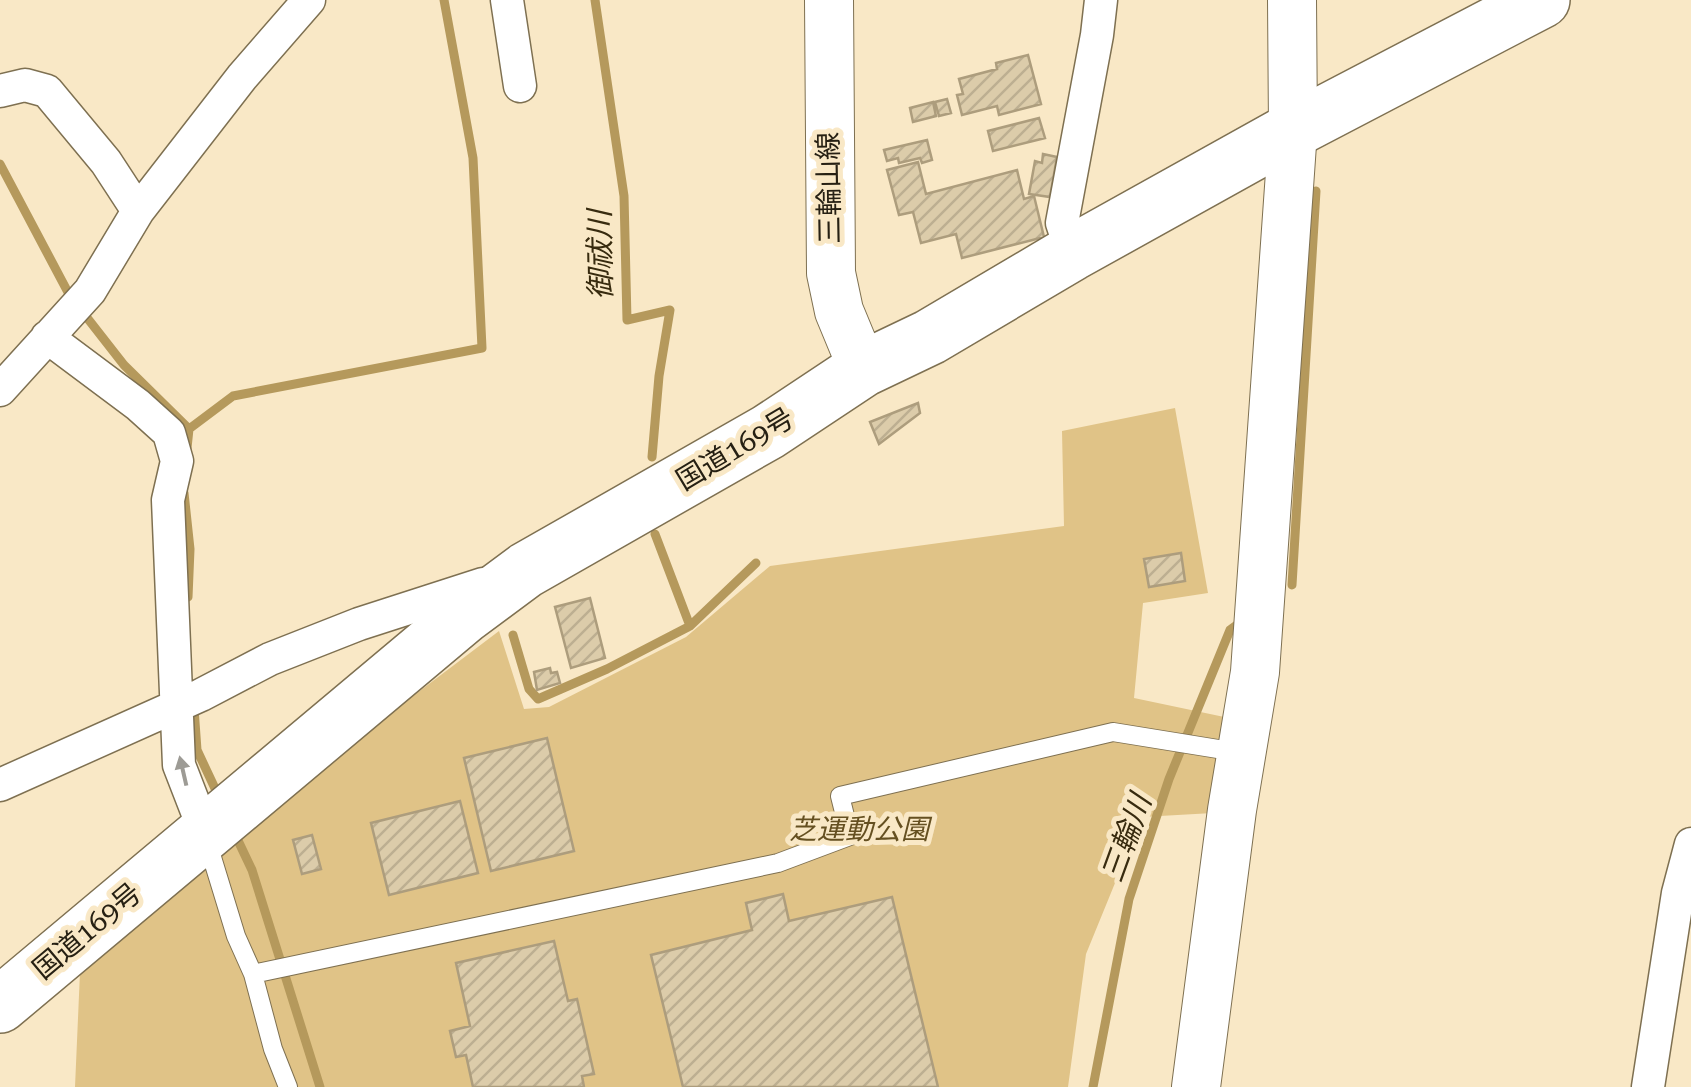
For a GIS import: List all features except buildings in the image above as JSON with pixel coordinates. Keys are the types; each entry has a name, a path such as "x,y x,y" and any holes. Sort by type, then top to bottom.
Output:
{"highway":[{"name":"国道169号","path":"0,1005 464,616 526,570 768,432 863,370 930,337 1292,130 1542,0"}],"street":[{"path":"0,390 90,291 138,211 242,77 309,0"},
{"path":"507,0 520,86"},
{"name":"三輪山線","path":"829,0 831,273 839,311 863,370"},
{"path":"1072,253 1062,224 1098,35 1101,0"},
{"path":"1196,1087 1231,749 1255,672 1292,130 1292,0"},
{"path":"0,91 25,85 46,91 106,162 138,211"},
{"path":"48,336 138,404 169,433 178,461 168,500 179,765 205,832"},
{"path":"0,784 176,706 270,658 359,624 526,570"},
{"path":"1648,1087 1678,894 1691,844"}],"lane":[{"path":"253,974 778,864 850,836 840,796 1113,732 1231,749"},
{"path":"205,832 288,1087"}],"green space":[{"name":"芝運動公園","path":"1175,408 1208,593 1143,603 1134,698 1229,718 1213,813 1142,817 1086,954 1068,1087 75,1087 80,972 269,805 499,631 524,709 549,707 686,637 770,566 1064,526 1062,431"}],"waterway":[{"path":"189,429 233,396 482,348 473,158 444,0"},
{"name":"御祓川","path":"595,0 624,196 627,320 670,310 652,457"},
{"path":"0,164 71,298"},
{"name":"三輪川","path":"1292,585 1316,191"},
{"path":"81,310 124,365 189,429 187,448"},
{"path":"184,493 190,549 188,597"},
{"name":"御祓川","path":"655,534 690,626"},
{"path":"513,635 529,689 538,699 690,626 756,563"},
{"name":"三輪川","path":"1093,1087 1129,899 1169,779 1230,630 1241,622"},
{"path":"194,708 197,750 219,797"},
{"path":"233,830 252,870 320,1087"}]}
